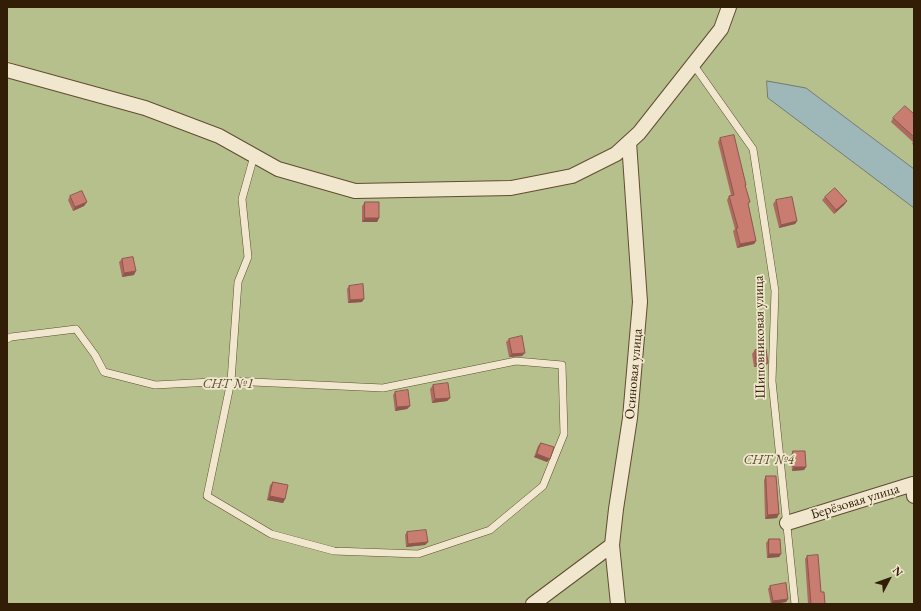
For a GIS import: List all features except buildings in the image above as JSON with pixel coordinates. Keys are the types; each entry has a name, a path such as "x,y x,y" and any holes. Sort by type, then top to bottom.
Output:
{"street":[{"path":"7,70 145,108 219,136 278,169 355,191 511,188 572,176 616,154 639,133 721,29 729,7"},
{"name":"Осиновая улица","path":"618,604 612,545 630,418 640,302 628,142"},
{"name":"Берёзовая улица","path":"786,523 914,488"},
{"path":"533,604 612,545"}],"lane":[{"name":"Шиповниковая улица","path":"693,64 753,149 775,291 772,381 795,604"},
{"path":"7,339 11,337 76,329 95,355 104,372 155,385 231,381 383,388 516,361 562,365 564,434 543,486 490,530 418,554 334,551 271,534 207,496 231,381 238,282 248,258 242,199 254,156"}],"green space":[{"path":"7,7 914,7 914,169 806,88 767,82 768,98 914,208 914,604 7,604 7,74 139,106 7,61"}],"water":[{"path":"767,81 806,88 914,169 914,208 768,98"}],"park label":[{"name":"СНТ №1","path":"228,384"},
{"name":"СНТ №4","path":"769,460"}]}
